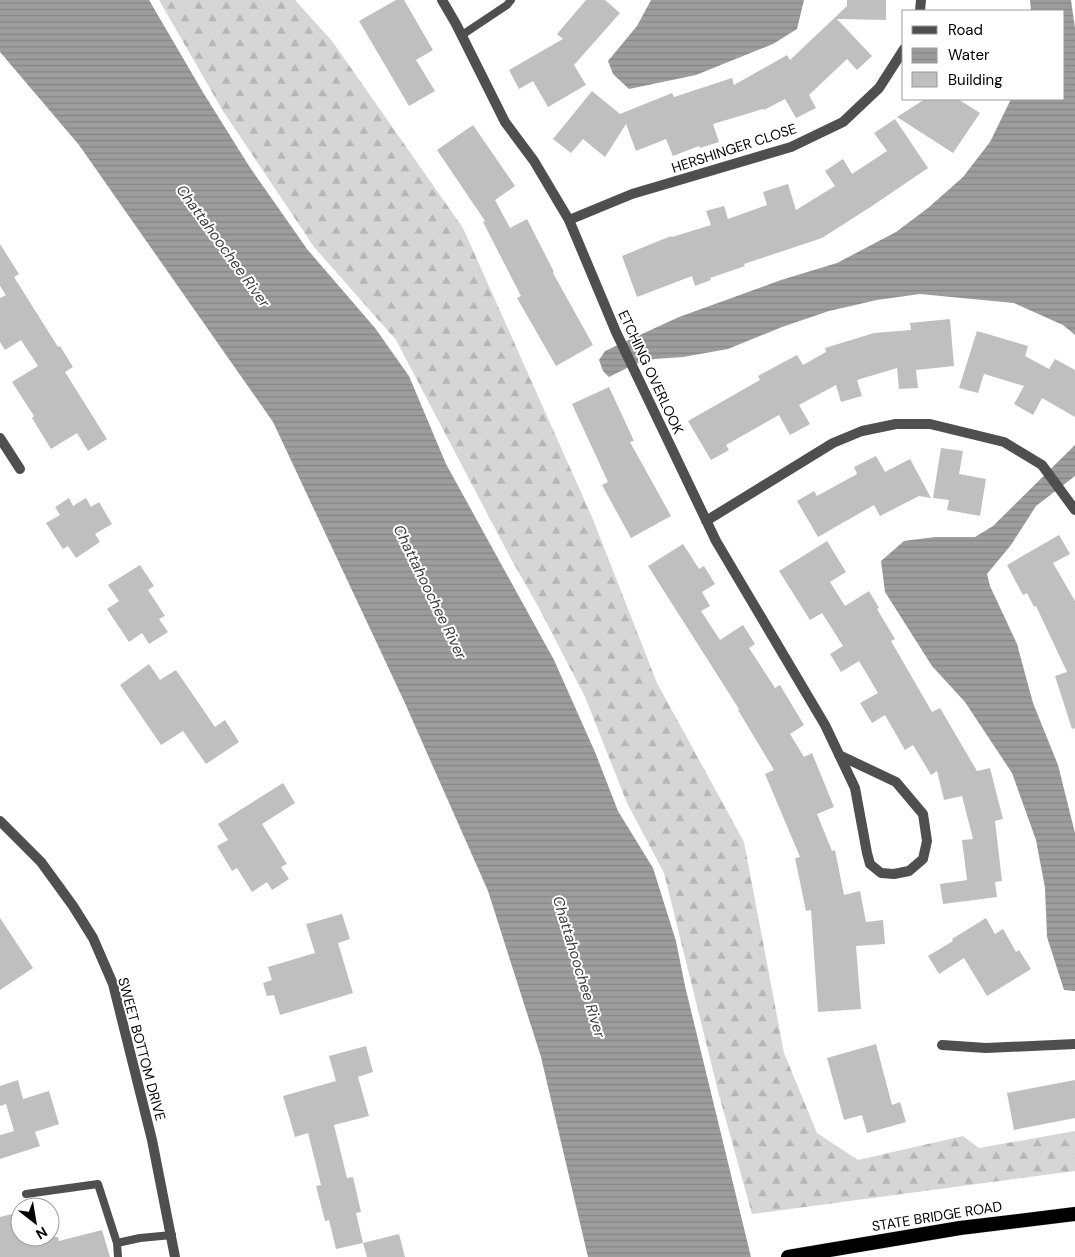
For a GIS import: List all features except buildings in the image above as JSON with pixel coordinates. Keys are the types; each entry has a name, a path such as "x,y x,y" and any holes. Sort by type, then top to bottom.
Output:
{"highway":[{"name":"STATE BRIDGE ROAD","path":"788,1257 960,1228 1075,1214"}],"street":[{"name":"ETCHING OVERLOOK","path":"442,0 462,35 504,122 534,161 569,220 616,332 716,541 825,725 839,755 855,788 870,864 881,873 894,874 909,871 923,859 927,841 923,814 896,782 839,755"},
{"name":"HERSHINGER CLOSE","path":"569,220 632,194 791,147 843,122 879,88 902,51"},
{"path":"706,521 833,443 862,431 896,424 930,424 1004,442 1042,465 1072,506"},
{"path":"0,438 20,468"},
{"name":"SWEET BOTTOM DRIVE","path":"0,821 41,862 74,906 93,938 113,984 152,1140 175,1257"},
{"path":"942,1045 986,1048 1075,1044"}],"lane":[{"path":"462,35 508,5 511,0"},
{"path":"26,1194 98,1184 117,1243 118,1257"},
{"path":"117,1243 140,1238 172,1235"}],"green space":[{"path":"159,0 295,0 332,41 463,228 592,517 657,683 744,842 784,1053 817,1133 858,1160 963,1136 979,1148 1075,1131 1075,1171 752,1214 719,1095 664,873 627,803 585,697 396,340 314,247 223,111"}],"water":[{"name":"Chattahoochee River","path":"0,0 149,0 249,166 307,249 375,328 409,376 446,464 554,660 595,752 618,811 653,868 676,941 685,986 751,1257 588,1257 541,1057 488,891 404,701 273,422 79,145 0,52"},
{"path":"651,0 804,0 797,29 773,44 696,75 629,89 613,74 608,61 637,26"},
{"path":"1030,0 1071,0 1075,28 1075,335 1063,325 1014,303 920,294 877,300 829,311 782,327 728,349 683,357 654,359 635,364 609,377 603,371 599,360 605,351 679,317 781,280 837,263 896,232 928,208 963,177 990,142 1011,100 1065,100 1065,10 1031,10"},
{"path":"1075,445 1075,476 1036,506 1011,545 987,574 990,586 1017,644 1033,703 1058,765 1075,833 1075,991 1064,990 1047,937 1045,888 1036,840 1012,773 965,702 932,666 885,592 881,561 904,541 935,537 975,537 993,526"}]}
